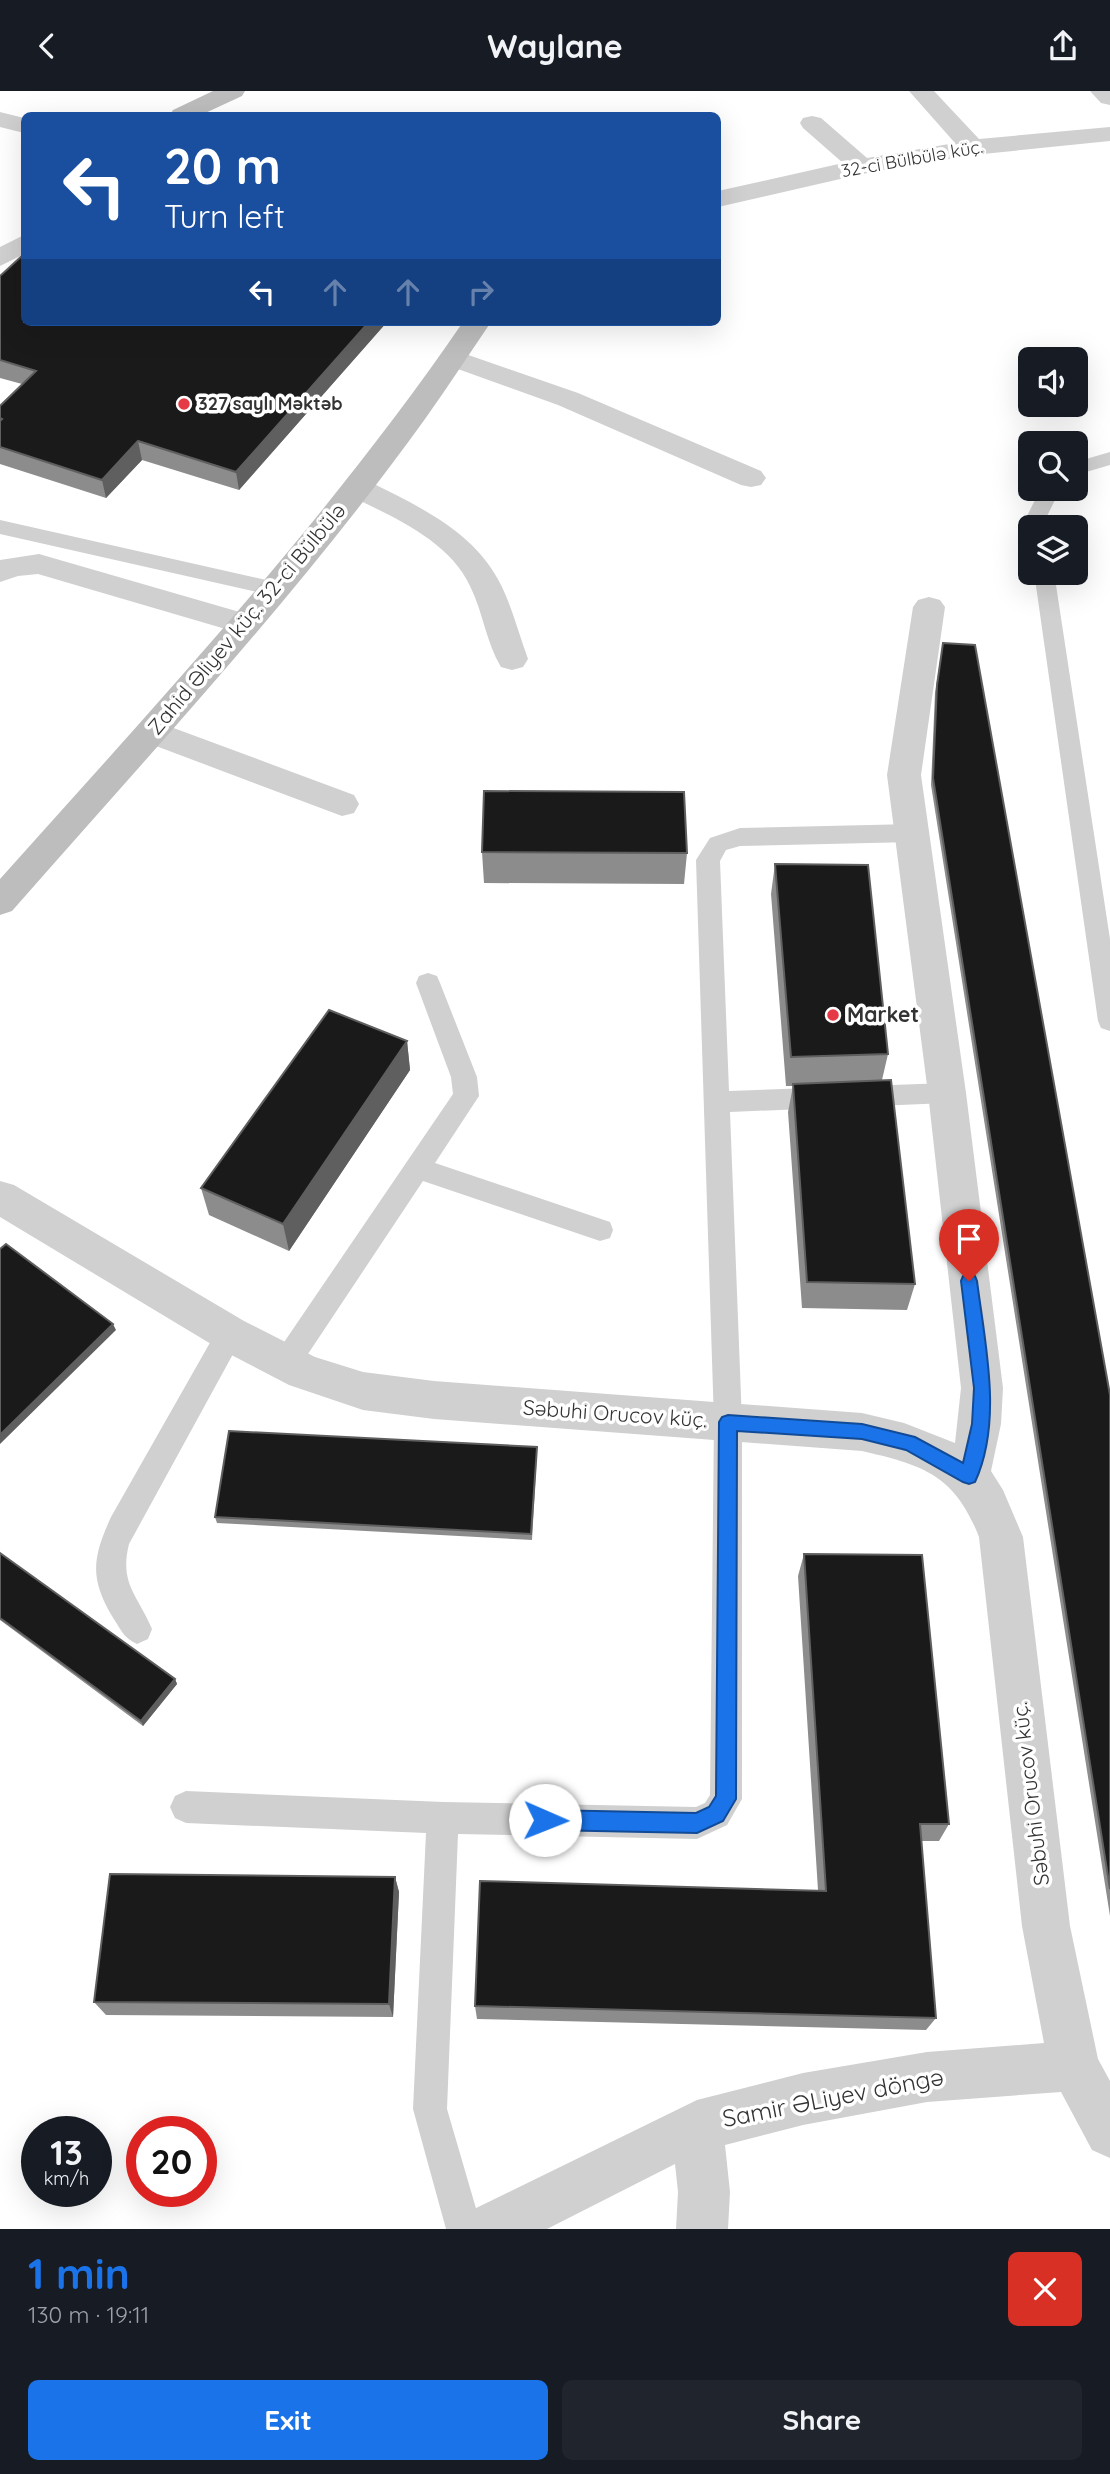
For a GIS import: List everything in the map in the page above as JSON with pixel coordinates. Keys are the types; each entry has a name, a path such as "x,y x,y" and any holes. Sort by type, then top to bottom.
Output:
{"street":[{"path":"188,112 233,91"},
{"path":"920,91 973,147"},
{"path":"1102,91 1110,98"},
{"path":"0,120 21,125"},
{"path":"812,123 862,166"},
{"name":"32-ci Bülbülə küç.","path":"721,198 862,166 973,147 1110,134"},
{"path":"0,258 21,245"},
{"name":"Zahid Əliyev küç. 32-ci Bülbülə","path":"0,902 275,589 358,488 474,326"},
{"path":"454,358 568,399 751,478"},
{"path":"358,488 408,514 449,541 481,576 512,659"},
{"path":"0,572 13,566 38,564 246,624"},
{"path":"929,607 904,775 947,1093 982,1388 980,1424 969,1476"},
{"path":"152,732 342,804"},
{"name":"Səbuhi Orucov küç.","path":"0,1197 230,1334 304,1372 375,1392 447,1401 862,1431 909,1442 969,1476 988,1506 1001,1537 1046,1926 1074,2066 1110,2132"},
{"name":"Samir ƏLiyev döngə","path":"491,2229 697,2126 803,2099 927,2077 1074,2066"},
{"path":"697,2126 704,2192 702,2229"}],"lane":[{"path":"1088,465 1110,458"},
{"path":"0,527 275,589"},
{"path":"1046,585 1110,1021"},
{"path":"186,1807 443,1818 697,1823 716,1814 726,1799 728,1422 708,860 718,844 740,837 913,833"},
{"path":"286,1363 466,1096 464,1077 428,983"},
{"path":"718,1101 947,1093"},
{"path":"417,1168 600,1230"},
{"path":"136,1629 108,1579 108,1555 121,1527 230,1334"},
{"path":"443,1818 430,2109 464,2229"}],"building":[{"path":"21,257 21,326 365,326 236,472 138,441 102,480 0,447 0,406 36,371 0,360 0,276"},
{"path":"943,643 975,645 1110,1395 1110,1889 933,778 937,685"},
{"path":"484,791 684,792 687,853 482,852"},
{"path":"775,864 868,865 888,1054 791,1057"},
{"path":"329,1010 407,1041 283,1224 201,1188"},
{"path":"891,1080 915,1284 807,1282 793,1084"},
{"path":"6,1244 113,1324 0,1435 0,1249"},
{"path":"229,1431 537,1447 531,1534 215,1517"},
{"path":"0,1553 175,1679 141,1721 0,1618"},
{"path":"804,1554 922,1555 949,1824 920,1824 936,2018 475,2006 480,1881 826,1891"},
{"path":"110,1874 395,1877 389,2004 94,2002"}],"place":[{"name":"327 saylı Məktəb","path":"184,404"},
{"name":"Market","path":"833,1015"}],"route":[{"path":"545,1820 697,1823 716,1814 726,1799 728,1422 862,1431 909,1442 969,1476 980,1424 982,1388 969,1281"}]}
